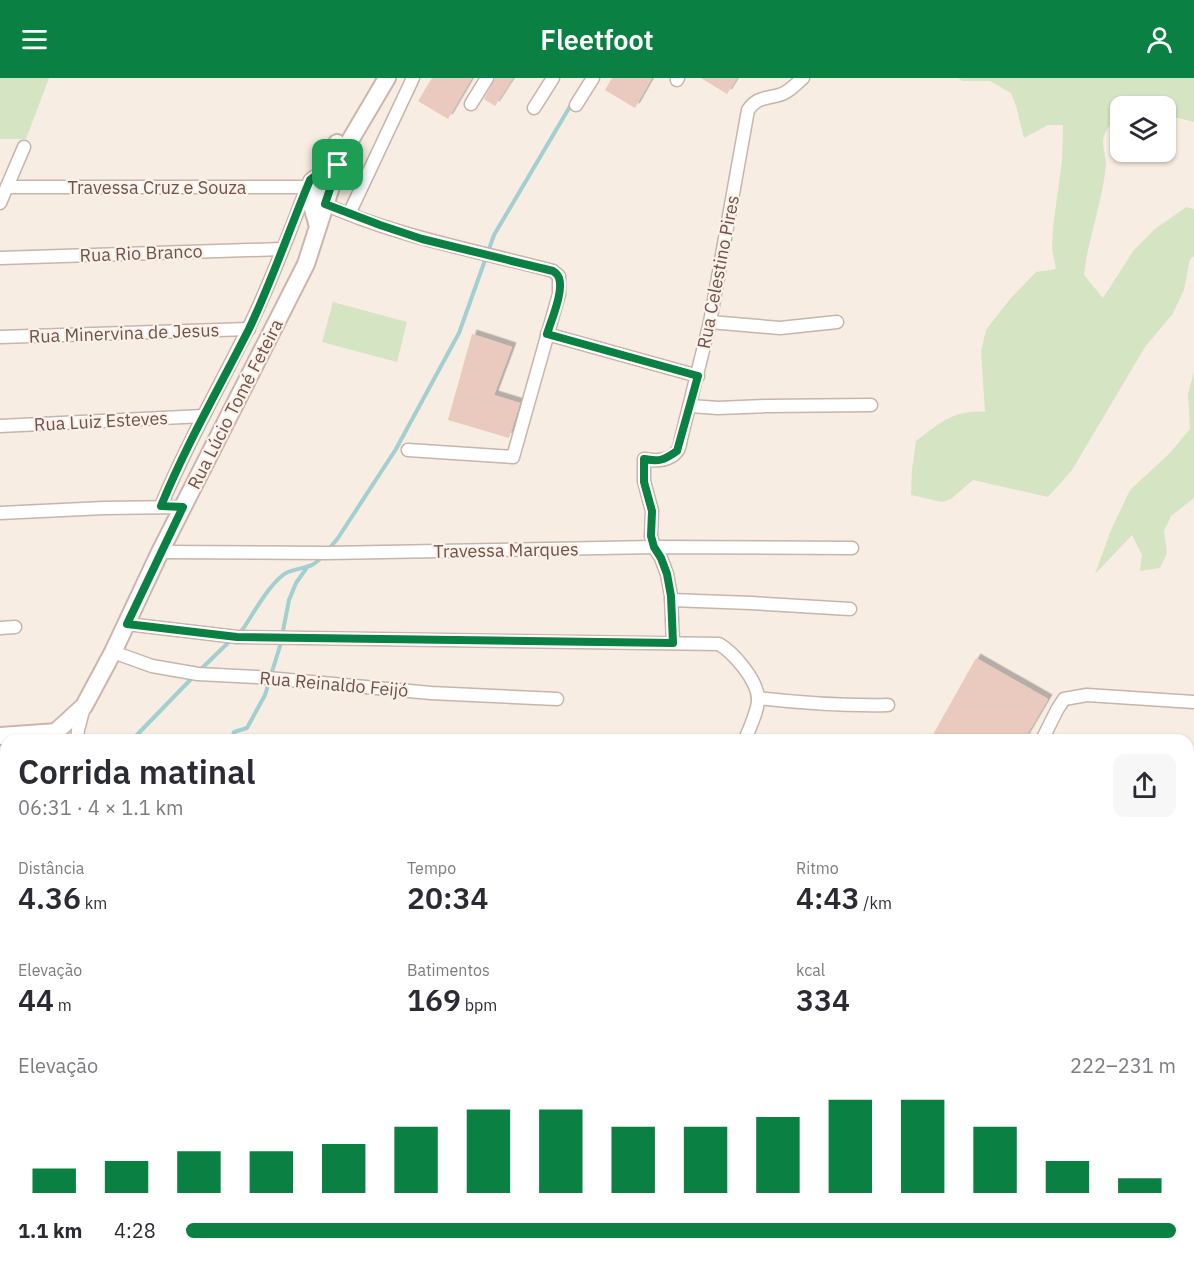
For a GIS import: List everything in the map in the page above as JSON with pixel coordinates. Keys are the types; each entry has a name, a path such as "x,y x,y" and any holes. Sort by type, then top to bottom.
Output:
{"main road":[{"name":"Rua Lúcio Tomé Feteira","path":"54,734 84,706 113,652 160,552 306,264 318,226 313,208 316,197 331,167 347,125 376,78"},
{"name":"Rua Lúcio Tomé Feteira","path":"331,167 387,78"}],"street":[{"path":"348,214 412,78"},
{"path":"471,104 487,78"},
{"path":"534,108 554,78"},
{"path":"576,105 593,78"},
{"name":"Rua Celestino Pires","path":"673,643 667,574 651,536 652,511 644,482 644,459 657,461 666,459 677,451 710,322 748,110 760,99 786,92 803,78"},
{"path":"0,203 24,147"},
{"name":"Travessa Cruz e Souza","path":"7,187 316,197"},
{"path":"316,197 348,214 422,239 553,271 559,276 559,294 513,457 408,450"},
{"name":"Rua Lúcio Tomé Feteira","path":"161,506 177,467 249,329 282,249 316,197"},
{"name":"Rua Rio Branco","path":"0,258 282,249"},
{"path":"710,322 780,328 837,322"},
{"name":"Rua Minervina de Jesus","path":"0,337 249,329"},
{"path":"547,334 698,376"},
{"path":"690,406 718,408 871,405"},
{"name":"Rua Luiz Esteves","path":"0,426 203,416"},
{"path":"0,513 183,507"},
{"name":"Travessa Marques","path":"160,552 327,554 654,547 852,548"},
{"path":"671,600 850,609"},
{"path":"127,624 237,637 719,644 728,650 755,685 757,706 747,734"},
{"path":"0,628 15,627"},
{"name":"Rua Reinaldo Feijó","path":"113,652 152,666 198,674 257,677 431,693 557,699"},
{"path":"1045,734 1064,699 1087,695 1194,702"},
{"path":"758,698 817,705 888,705"},
{"path":"78,734 84,706"}],"green space":[{"path":"0,78 49,78 26,139 0,139"},
{"path":"958,78 1194,78 1194,122 1176,118 1176,96 1110,96 1110,126 1103,142 1106,164 1104,178 1084,275 1103,298 1134,250 1155,229 1186,207 1194,209 1194,256 1190,259 1184,290 1172,315 1145,347 1072,470 1048,497 973,480 951,499 942,502 911,495 916,441 956,415 985,412 981,351 986,330 1010,299 1036,272 1056,269 1052,249 1053,227 1062,161 1063,125 1048,125 1024,138 1011,93 990,81 963,81"},
{"path":"333,302 407,322 397,362 322,342"},
{"path":"1194,372 1194,498 1171,516 1164,531 1167,553 1160,568 1140,571 1142,555 1132,535 1095,574 1111,530 1130,490 1169,454 1190,429 1188,394"}],"building":[{"path":"432,78 472,78 448,119 418,101"},
{"path":"495,78 513,78 495,106 484,99"},
{"path":"612,78 652,78 635,108 605,90"},
{"path":"701,78 737,78 727,94"},
{"path":"472,334 512,347 494,395 520,403 509,438 448,420"},
{"path":"976,658 1048,699 1028,734 933,734"}],"waterway":[{"path":"328,550 396,449 459,333 494,235 572,103"},
{"path":"239,633 269,589 282,576 310,566 323,556"},
{"path":"271,675 280,646 289,600 296,583 306,569"},
{"path":"200,670 231,640"},
{"path":"138,734 194,676"},
{"path":"234,734 247,728 265,695 269,682"}],"route":[{"path":"338,165 325,204 422,239 553,271 559,276 559,294 547,334 698,376 677,451 666,459 657,461 644,459 644,482 652,511 651,536 667,574 671,596 673,643 237,637 127,624 183,507 161,506 177,467 249,329 310,180 323,170 338,165"}]}
